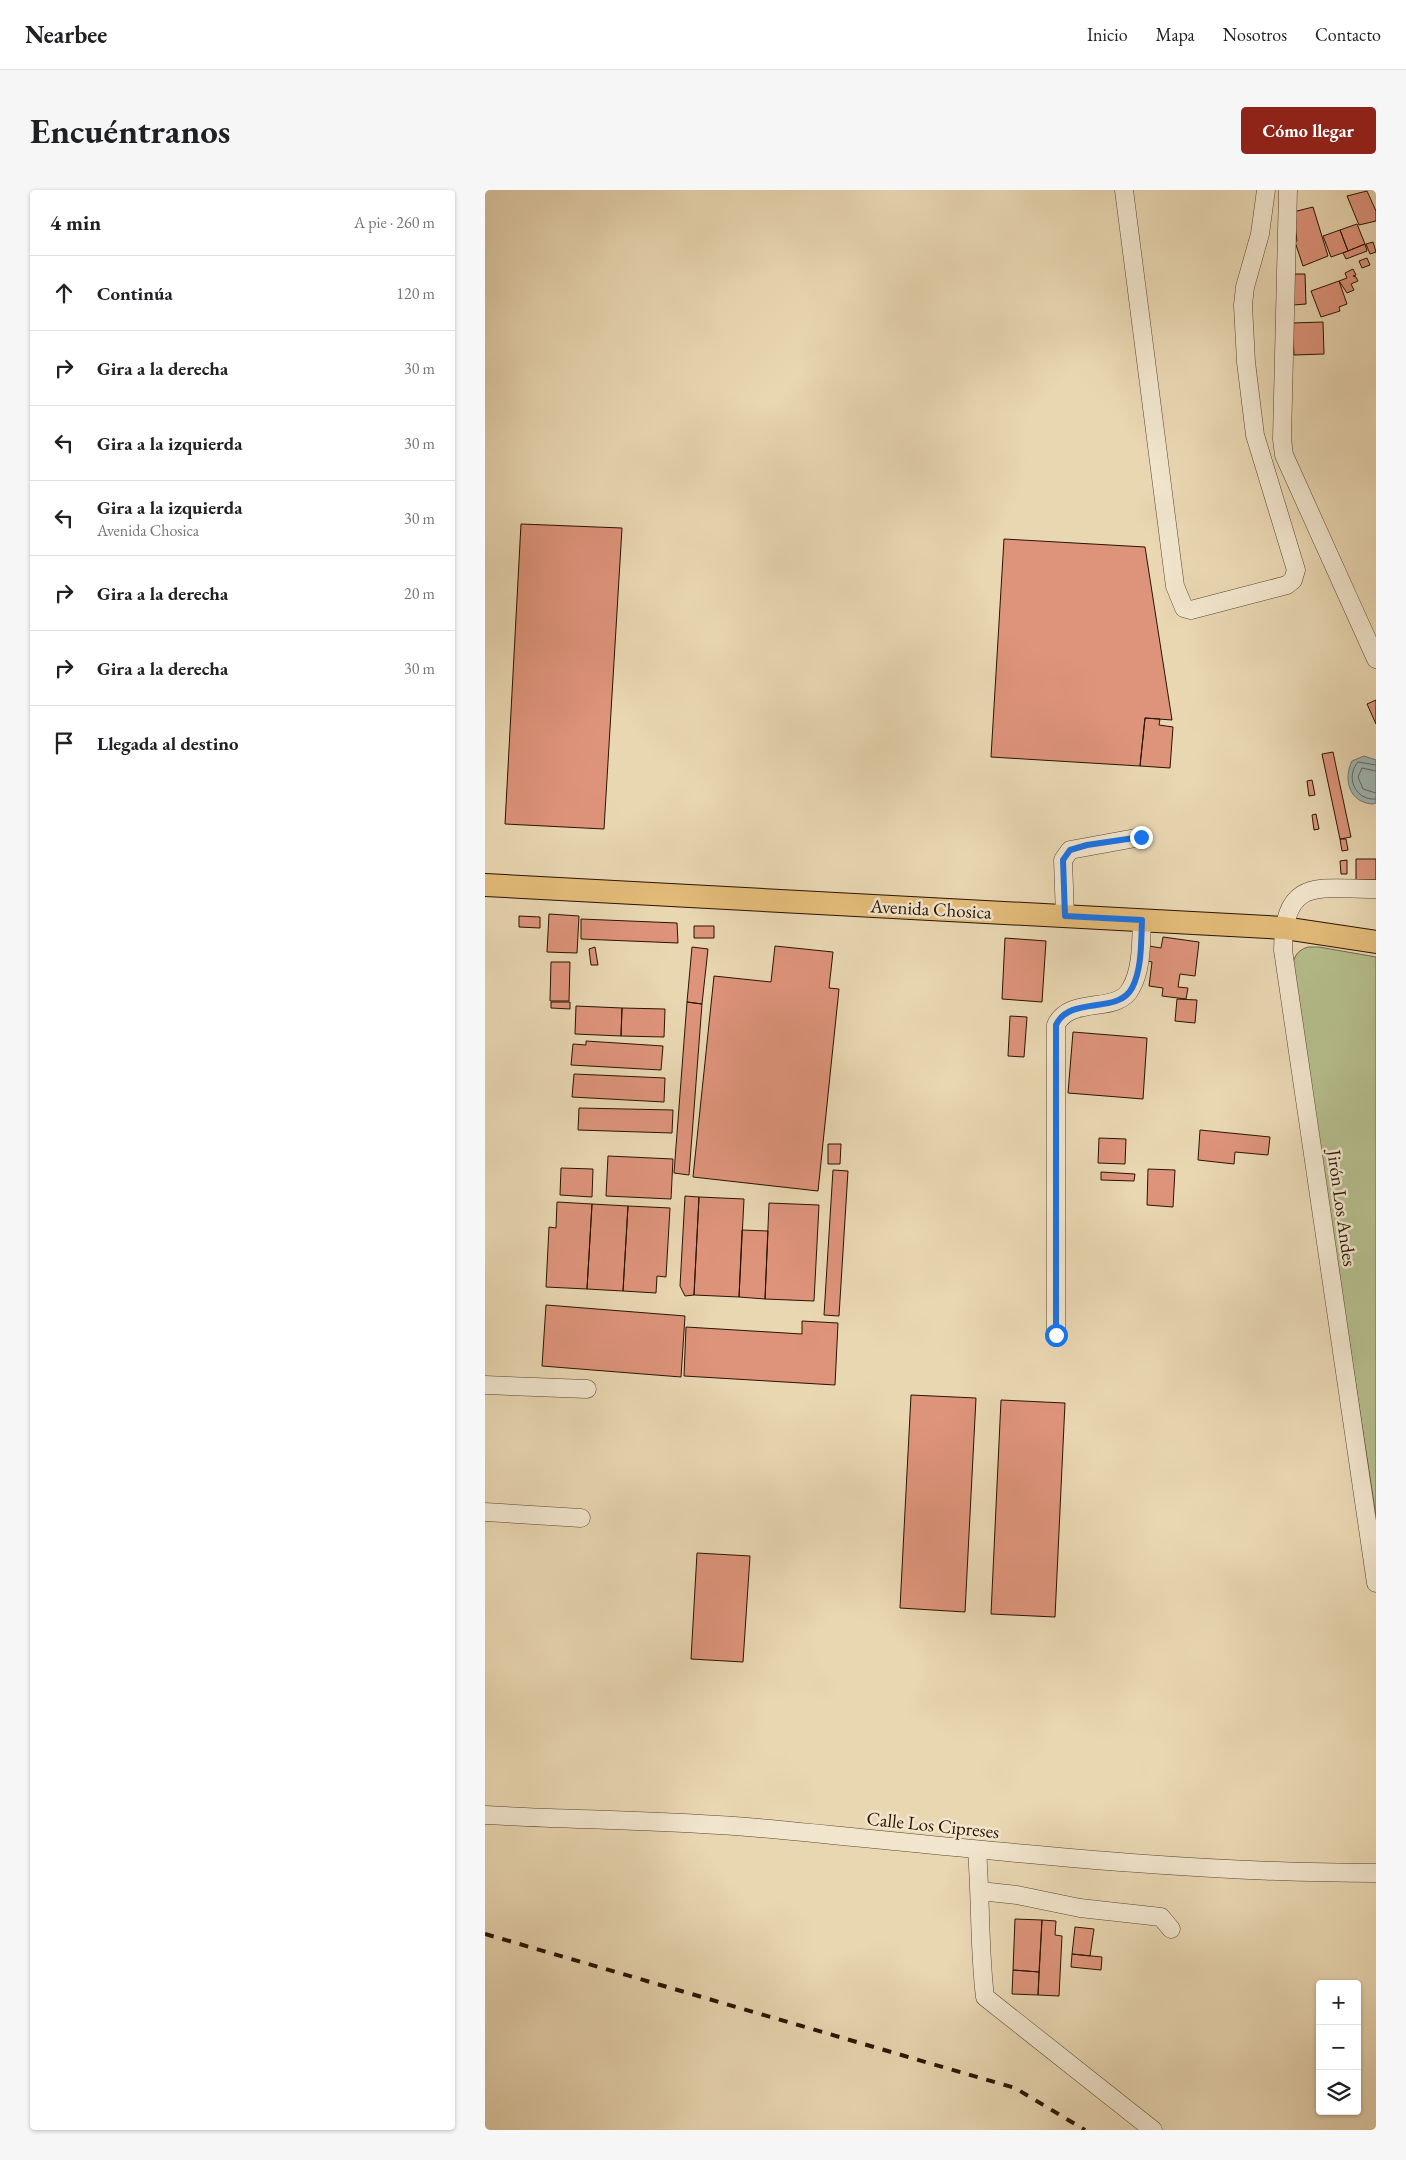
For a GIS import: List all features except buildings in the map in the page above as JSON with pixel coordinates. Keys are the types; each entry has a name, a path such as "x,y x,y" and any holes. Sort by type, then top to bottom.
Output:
{"main road":[{"name":"Avenida Chosica","path":"485,885 1283,928 1376,942"}],"street":[{"path":"1124,190 1175,586 1184,608 1191,610 1287,585 1293,580 1295,570 1255,435 1246,362 1243,305 1245,287 1259,234 1266,190"},
{"path":"1287,190 1282,440 1284,456 1375,654"},
{"path":"1065,916 1063,860 1070,850 1087,845 1141,837"},
{"path":"1283,928 1290,907 1300,894 1315,889 1376,889"},
{"path":"1056,1335 1056,1025 1060,1016 1070,1010 1118,1000 1131,989 1140,957 1142,920"},
{"name":"Jirón Los Andes","path":"1283,928 1283,950 1376,1583"},
{"path":"485,1385 587,1389"},
{"path":"485,1512 581,1518"},
{"name":"Calle Los Cipreses","path":"485,1815 756,1828 977,1851 1279,1873 1376,1874"},
{"path":"977,1851 980,1891 980,1954 985,1997 1153,2130"},
{"path":"980,1891 1017,1895 1080,1908 1161,1917 1171,1929"}],"green space":[{"path":"1308,947 1319,947 1376,957 1376,1516 1292,972 1295,956"}],"water":[{"path":"1364,756 1376,760 1376,803 1373,804 1365,803 1353,795 1348,782 1349,768 1352,761"}],"railway":[{"path":"485,1934 1015,2088 1085,2130"}],"route":[{"path":"1056,1335 1056,1025 1060,1016 1070,1010 1118,1000 1131,989 1140,957 1142,920 1065,916 1063,860 1070,850 1087,845 1141,837"}]}
